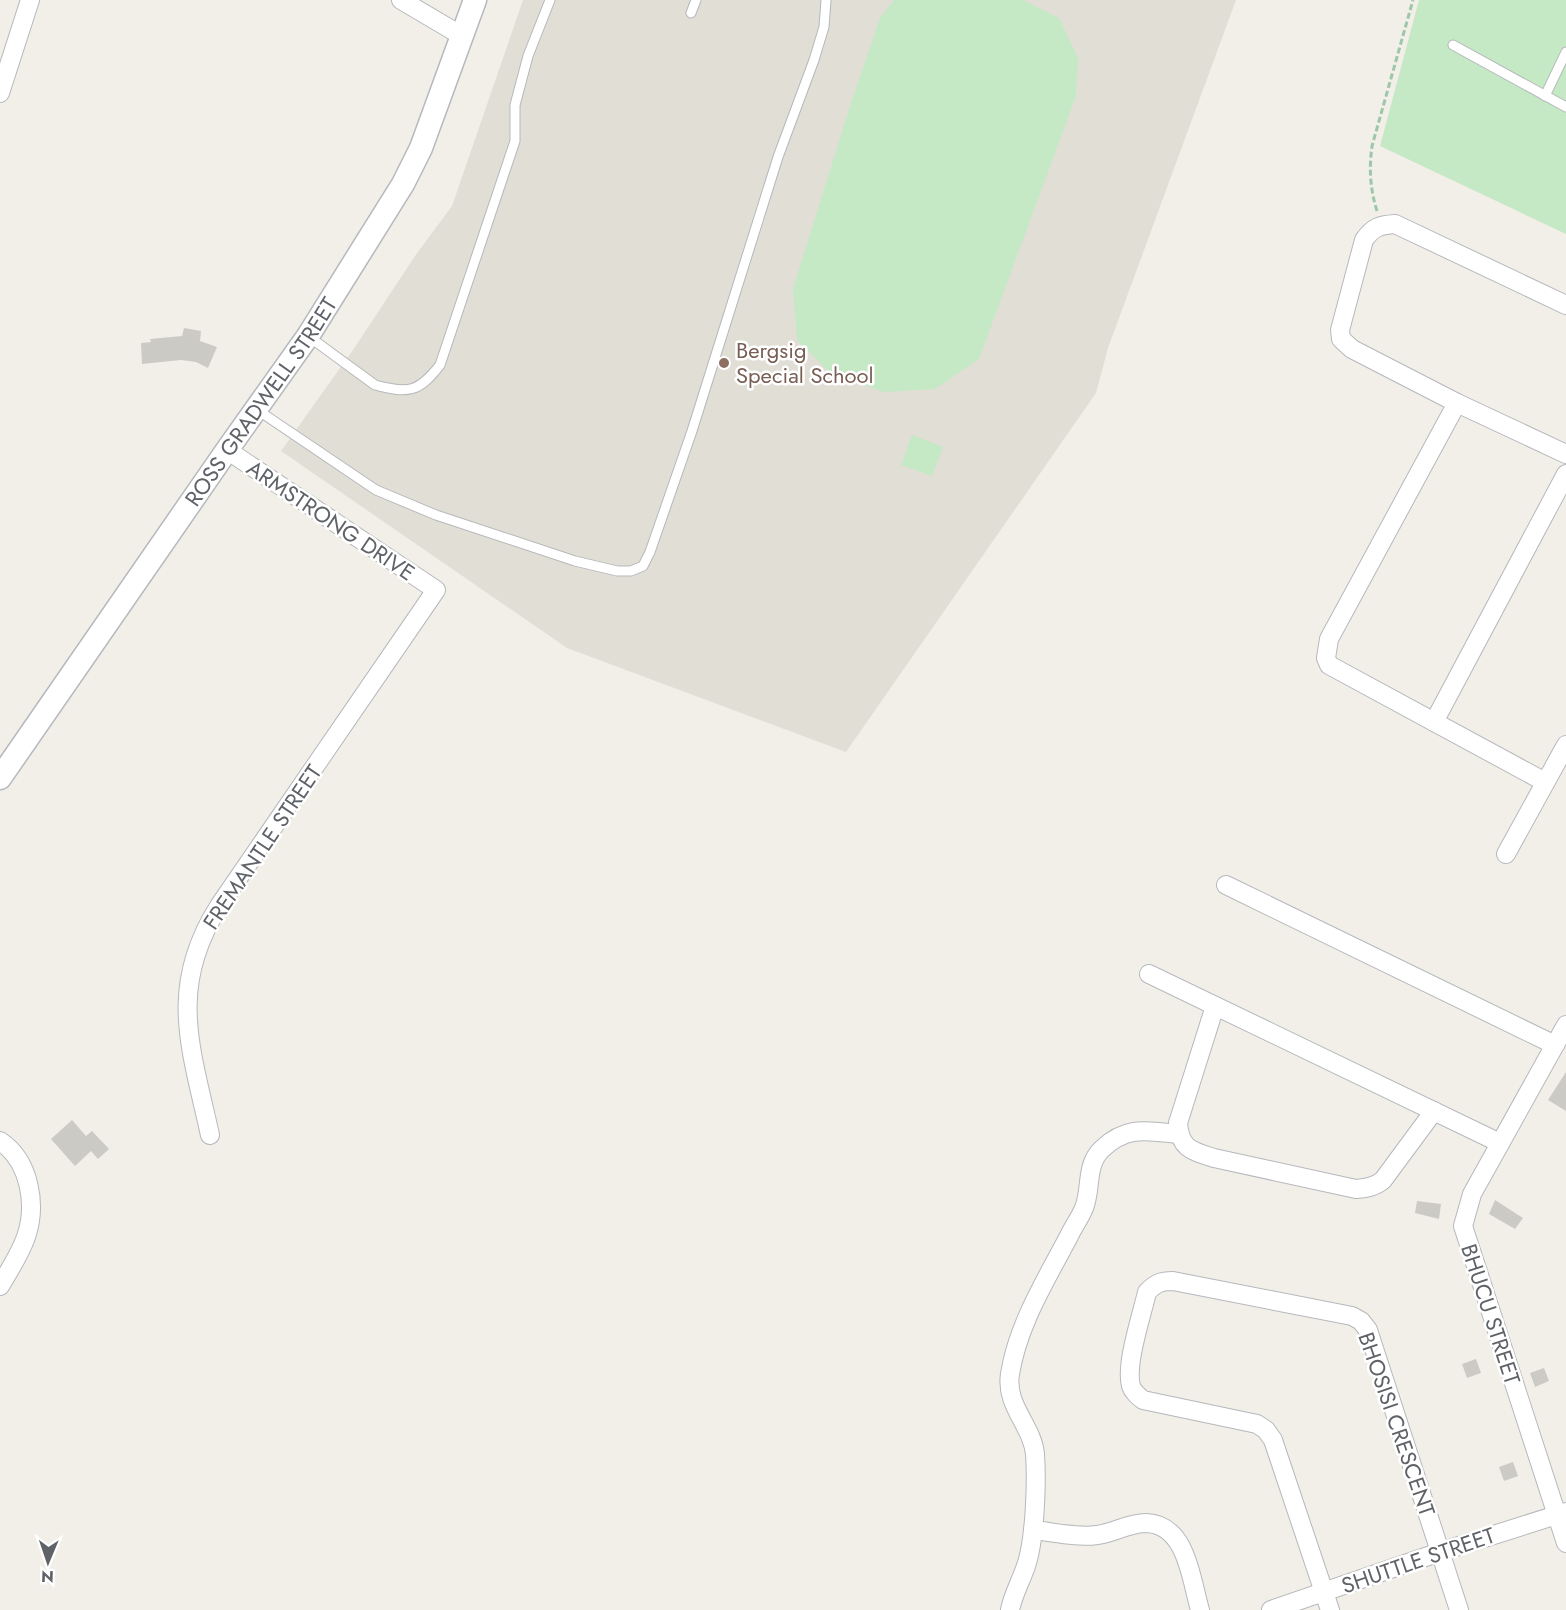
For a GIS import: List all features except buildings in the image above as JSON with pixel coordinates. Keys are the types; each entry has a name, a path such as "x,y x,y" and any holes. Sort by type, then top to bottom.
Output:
{"street":[{"path":"0,93 30,0"},
{"path":"401,0 462,36"},
{"name":"ROSS GRADWELL STREET","path":"0,778 308,336 403,184 421,148 475,0"},
{"path":"1566,305 1395,224 1381,225 1371,230 1364,240 1341,319 1341,339 1352,349 1457,403 1566,454"},
{"path":"1457,403 1329,639 1326,651 1329,665 1545,782"},
{"name":"ARMSTRONG DRIVE","path":"227,450 436,590"},
{"path":"1434,722 1566,474"},
{"name":"FREMANTLE STREET","path":"210,1135 187,1027 186,995 198,947 219,906 436,590"},
{"path":"1506,854 1566,745"},
{"path":"1226,885 1555,1045"},
{"path":"1149,974 1500,1143"},
{"path":"1215,1006 1178,1123 1178,1134 1182,1143 1189,1148 1214,1158 1356,1189 1367,1188 1383,1180 1434,1111"},
{"name":"BHUCU STREET","path":"1566,1025 1472,1194 1463,1226 1561,1513 1566,1543"},
{"path":"1010,1610 1027,1563 1033,1530 1035,1453 1030,1435 1018,1416 1012,1399 1009,1376 1027,1317 1084,1207 1095,1157 1113,1141 1136,1130 1178,1134"},
{"path":"0,1142 8,1147 21,1162 28,1181 31,1200 26,1238 0,1286"},
{"name":"BHOSISI CRESCENT","path":"1324,1592 1273,1440 1266,1430 1257,1424 1143,1400 1131,1387 1129,1370 1147,1292 1154,1285 1162,1281 1173,1281 1352,1316 1361,1322 1368,1330 1440,1552"},
{"name":"SHUTTLE STREET","path":"1271,1610 1561,1513"},
{"path":"1033,1530 1094,1536 1134,1524 1147,1523 1159,1526 1177,1538 1200,1610"},
{"path":"1440,1552 1459,1610"},
{"path":"1324,1592 1330,1610"}],"lane":[{"path":"308,336 375,385 388,388 414,388 422,385 440,365 449,344 515,141 516,105 528,56 550,0"},
{"path":"691,13 696,0"},
{"path":"256,409 358,479 390,498 575,561 617,571 630,571 643,566 650,552 692,431 778,157 814,60 824,27 826,0"},
{"path":"1454,45 1566,107"},
{"path":"1545,96 1566,52"}],"path":[{"path":"1381,225 1370,178 1372,146 1413,0"}],"shaded area":[{"name":"Bergsig Special School","path":"523,0 1236,0 1108,348 1096,393 846,752 567,648 281,451 452,206"}],"green space":[{"path":"894,0 1023,0 1059,18 1078,58 1076,96 979,359 935,389 884,392 831,374 797,340 793,289 880,18"},
{"path":"1419,0 1566,0 1566,234 1380,146"},
{"path":"912,435 943,447 932,476 901,465"}],"place":[{"name":"Bergsig Special School","path":"724,363"}]}
